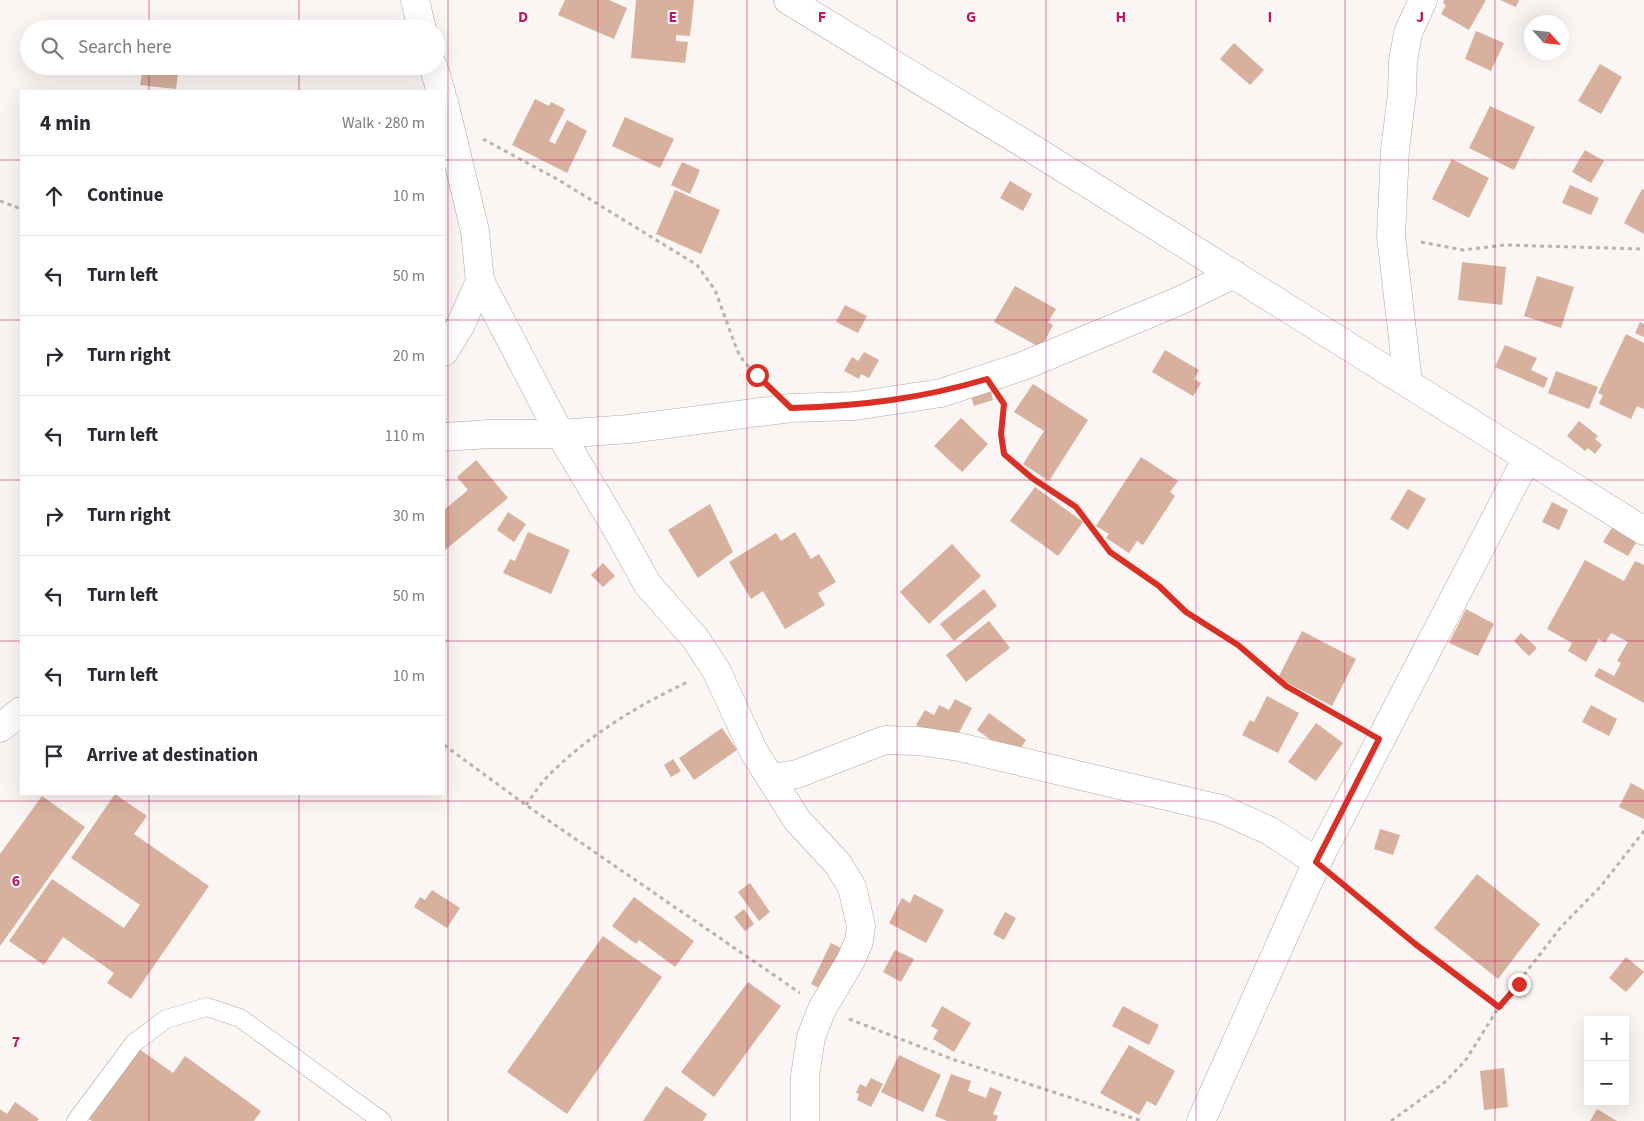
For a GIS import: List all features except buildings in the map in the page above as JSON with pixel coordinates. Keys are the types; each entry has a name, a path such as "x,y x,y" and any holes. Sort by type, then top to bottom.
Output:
{"street":[{"path":"415,0 420,20"},
{"path":"788,0 1234,274 1644,531"},
{"path":"1408,382 1391,236 1395,150 1402,94 1403,61 1408,33 1423,0"},
{"path":"436,75 441,90"},
{"path":"447,112 475,230 480,280 560,434 648,585 695,638 716,670 754,752 797,820 838,864 852,887 859,909 861,926 859,941 851,960 822,1009 811,1037 805,1076 805,1121"},
{"path":"445,437 560,434 629,429 791,408 864,404 941,393 987,379 1179,301 1234,274"},
{"path":"445,350 460,326 480,280"},
{"path":"1201,1121 1316,862 1527,458"},
{"path":"0,728 20,712"},
{"path":"772,778 797,774 885,740 919,741 960,747 1221,809 1270,831 1316,862"}],"lane":[{"path":"76,1121 99,1086 134,1043 166,1019 207,1007 240,1018 382,1121"}],"path":[{"path":"447,112 697,265 715,290 737,350 744,362 791,408"},
{"path":"0,201 20,209"},
{"path":"1391,236 1463,250 1504,245 1644,249"},
{"path":"987,379 1004,404 1001,434 1004,454 1032,478 1076,507 1110,552 1159,586 1186,612 1238,645 1286,686 1379,739"},
{"path":"526,805 552,772 631,711 657,696 716,670"},
{"path":"445,746 526,805 822,1009 952,1059 1142,1121"},
{"path":"1392,1121 1445,1082 1465,1061 1499,1007 1561,927 1601,886 1644,831"},
{"path":"1316,862 1414,943 1499,1007"}],"route":[{"path":"757,375 791,408 855,406 941,393 987,379 1004,404 1001,434 1004,454 1032,478 1076,507 1110,552 1159,586 1186,612 1238,645 1286,686 1379,739 1316,862 1414,943 1499,1007 1519,984"}]}
